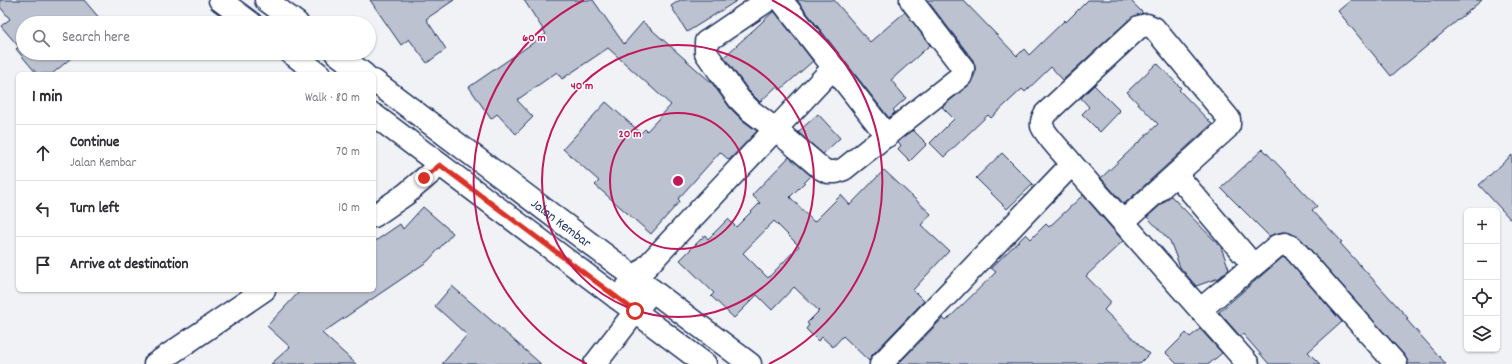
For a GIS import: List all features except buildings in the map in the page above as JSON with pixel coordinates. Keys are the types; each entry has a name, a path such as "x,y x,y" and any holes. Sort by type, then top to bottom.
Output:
{"street":[{"path":"220,0 242,16"},
{"path":"266,0 287,16"},
{"path":"768,0 706,42 706,53 739,98 751,111 775,129 815,164 828,172 836,172 844,169 957,79 962,72 963,68 911,0"},
{"path":"781,0 887,136"},
{"path":"1123,222 1229,125 1229,119 1150,25 1140,27 1045,114 1042,122 1045,131 1072,164 1123,222 1201,308 1248,364"},
{"path":"300,60 316,72"},
{"path":"345,60 361,72"},
{"path":"617,298 643,284 775,129 833,68"},
{"name":"Jalan Kembar","path":"376,83 750,364"},
{"name":"Jalan Kembar","path":"376,117 432,171 617,298 705,364"},
{"path":"881,364 1072,164"},
{"path":"376,215 406,194 432,171"},
{"path":"1176,174 1253,265"},
{"path":"1201,308 1253,265 1281,244 1285,244 1292,247 1396,364"},
{"path":"600,358 635,311 643,284"},
{"path":"155,364 261,292"}],"route":[{"path":"424,178 440,165 635,311"}]}
